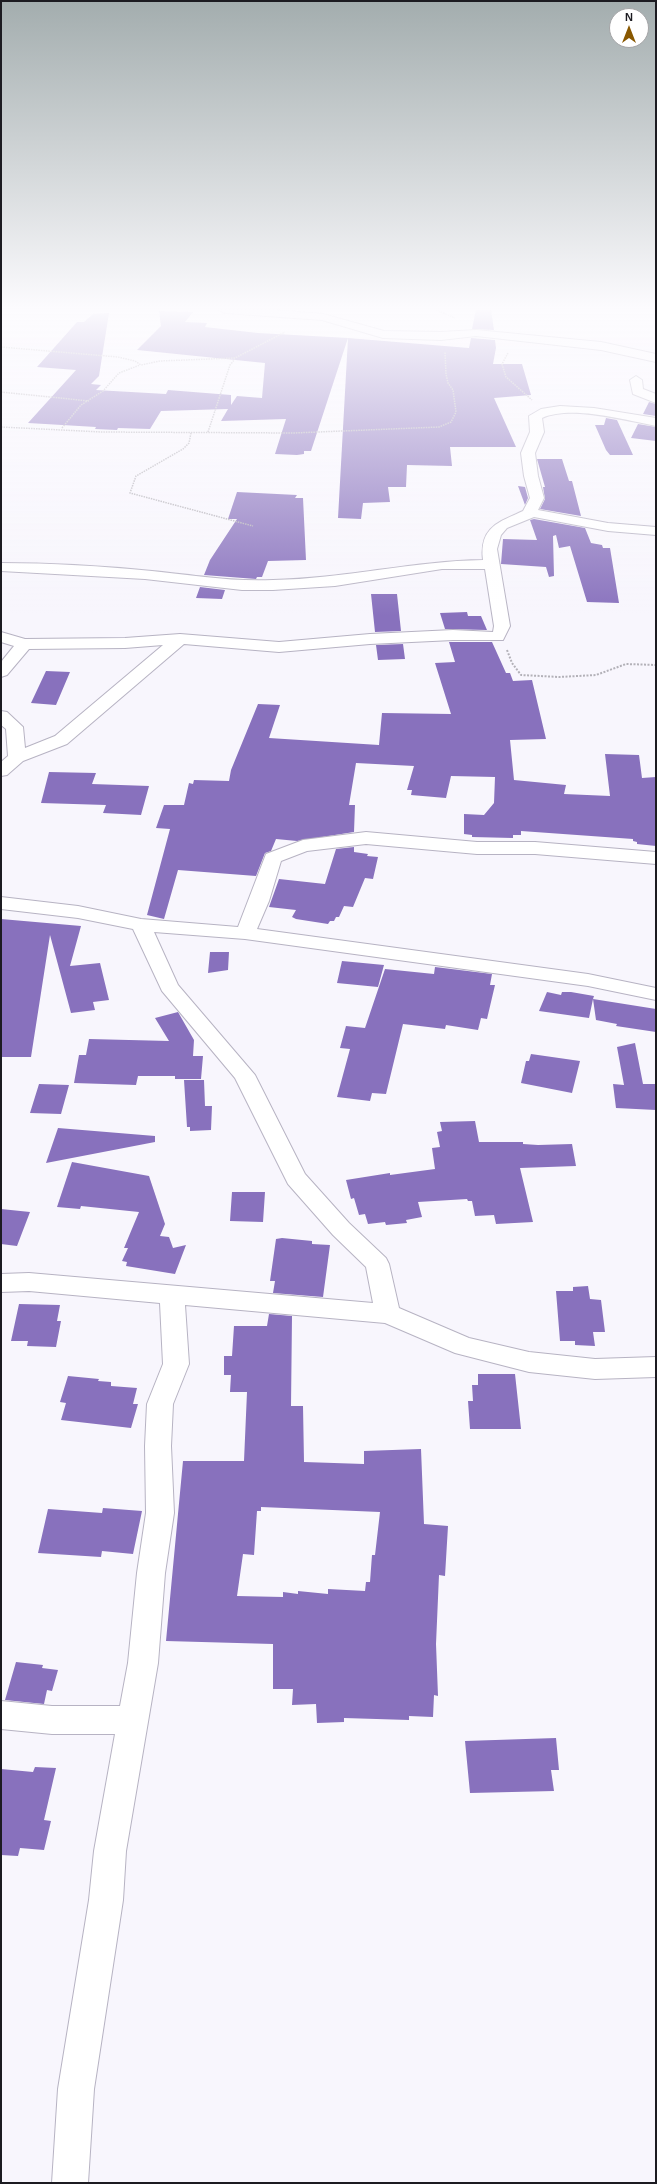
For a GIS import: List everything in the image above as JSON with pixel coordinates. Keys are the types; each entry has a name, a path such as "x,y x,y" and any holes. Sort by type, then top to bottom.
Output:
{"street":[{"path":"1,637 24,644 125,643 180,639 279,647 453,635 497,637 500,633 503,621 498,608 496,586 490,564 489,550 497,530 503,524 526,516 530,512 537,498 531,476 528,453 537,432 535,416 545,412"},
{"path":"598,412 656,422"},
{"path":"530,512 565,520 632,530 656,531"},
{"path":"1,567 23,566 145,575 236,585 273,586 335,581 442,565 490,564"},
{"path":"1,771 17,757 61,740 180,639"},
{"path":"1,672 24,644"},
{"path":"1,716 14,727 17,757"},
{"path":"245,933 259,901 274,858 303,846 366,838 477,848 535,848 656,858"},
{"path":"1,903 78,912 141,925 245,933 588,980 656,994"},
{"path":"141,925 169,987 244,1075 296,1178 341,1229 377,1264 388,1314"},
{"path":"1,1283 29,1282 388,1314 464,1346 529,1362 595,1369 656,1367"},
{"path":"70,2183 76,2089 132,1720 143,1663 151,1574 160,1513 158,1446 160,1404 176,1364 172,1303 173,1294"},
{"path":"1,1715 52,1720 132,1720"}],"path":[{"path":"62,429 76,412"},
{"path":"208,432 213,412"},
{"path":"1,427 101,432 354,432 439,427 451,422 455,418 456,412"},
{"path":"191,432 189,443 183,449 136,476 130,493 253,526"},
{"path":"497,637 505,646 512,663 521,675 559,677 596,675 626,664 641,663 656,665"}],"building":[{"path":"38,412 160,412 150,429 95,429 96,427 28,423"},
{"path":"226,412 324,412 311,451 304,451 304,454 297,455 275,454 286,419 221,421"},
{"path":"344,412 500,412 516,447 450,447 452,466 407,465 406,487 388,487 390,502 363,503 361,519 338,518"},
{"path":"644,412 656,412 656,416 643,414"},
{"path":"606,418 617,420 633,455 610,455 606,450 595,425 604,425"},
{"path":"638,424 656,427 656,441 631,438"},
{"path":"537,459 562,459 569,481 572,481 581,516 540,509 545,499 543,487 545,487"},
{"path":"518,486 525,487 528,498 525,505"},
{"path":"237,492 297,495 295,498 303,498 306,560 268,561 262,577 257,577 256,579 204,575 210,560 237,519 228,519"},
{"path":"534,519 585,528 591,543 602,545 603,548 610,548 619,603 587,602 570,546 559,548 556,535 553,536 554,576 549,577 546,567 501,564 503,539 537,540 530,520"},
{"path":"200,587 225,590 222,599 196,598"},
{"path":"371,594 397,594 401,631 375,632"},
{"path":"467,612 468,616 481,616 487,630 445,629 440,613"},
{"path":"449,642 492,642 506,673 510,673 513,681 532,680 546,739 510,740 514,780 566,785 564,794 610,796 605,754 639,755 642,778 656,777 656,846 637,844 637,842 633,841 633,839 521,831 521,835 513,835 513,838 472,837 472,835 464,834 464,814 484,815 494,803 495,777 451,776 446,798 411,795 412,790 407,790 414,766 356,763 349,805 355,805 354,832 297,841 276,839 271,851 265,853 256,876 178,870 164,919 147,915 170,829 156,828 164,805 184,805 189,783 193,784 194,780 229,781 231,770 258,704 280,705 269,738 379,745 382,713 451,714 435,663 455,662"},
{"path":"403,644 405,659 378,660 376,645"},
{"path":"46,671 70,672 56,705 31,703"},
{"path":"49,772 96,773 92,784 149,786 141,815 103,813 106,805 41,803"},
{"path":"354,847 354,852 368,854 367,856 378,857 373,879 365,878 353,907 344,906 339,917 336,917 334,921 330,921 328,924 296,919 292,917 296,910 269,907 279,879 325,884 336,849"},
{"path":"1,919 81,926 70,966 100,963 109,1000 93,1002 95,1010 71,1013 50,935 31,1057 1,1057"},
{"path":"210,952 229,952 228,970 208,973"},
{"path":"342,961 384,965 378,987 337,983"},
{"path":"435,967 492,974 490,985 495,985 487,1019 481,1018 478,1030 446,1025 445,1029 403,1024 386,1094 372,1093 370,1101 337,1097 350,1049 340,1048 346,1026 365,1028 385,969 434,974"},
{"path":"547,992 561,995 562,992 571,992 594,996 589,1018 539,1011"},
{"path":"593,999 656,1009 656,1032 616,1026 617,1024 596,1020"},
{"path":"178,1012 194,1040 193,1056 203,1056 201,1079 175,1079 175,1076 138,1076 136,1085 74,1083 79,1055 86,1055 89,1039 169,1041 155,1018"},
{"path":"635,1043 643,1084 656,1084 656,1110 616,1108 613,1084 624,1085 617,1047"},
{"path":"531,1054 580,1061 572,1093 521,1083 526,1061 529,1061"},
{"path":"184,1080 204,1080 205,1106 212,1106 211,1130 190,1131 190,1127 187,1127"},
{"path":"39,1084 69,1085 61,1114 30,1113"},
{"path":"475,1121 479,1142 523,1142 523,1144 538,1145 572,1144 576,1166 520,1168 533,1222 496,1224 494,1215 475,1216 472,1201 468,1201 467,1199 418,1202 422,1217 406,1220 407,1223 386,1225 385,1222 368,1224 365,1214 359,1215 354,1198 351,1199 346,1180 390,1173 390,1175 435,1169 432,1148 440,1147 437,1132 442,1131 440,1122"},
{"path":"58,1128 155,1136 155,1142 46,1163"},
{"path":"72,1162 149,1176 165,1224 160,1236 169,1237 173,1248 186,1245 175,1274 126,1266 127,1262 122,1261 128,1248 124,1248 139,1212 81,1206 80,1209 57,1207"},
{"path":"232,1192 265,1192 263,1222 230,1221"},
{"path":"1,1209 30,1212 17,1246 1,1244"},
{"path":"282,1238 312,1241 312,1244 330,1245 323,1297 273,1293 275,1281 270,1281 276,1239"},
{"path":"588,1286 590,1299 601,1300 605,1332 593,1332 595,1346 575,1345 575,1341 560,1341 556,1291 573,1291 573,1287"},
{"path":"19,1304 60,1305 57,1321 61,1321 56,1347 27,1346 28,1341 11,1341"},
{"path":"269,1314 292,1316 291,1406 303,1406 304,1462 364,1464 364,1451 421,1449 424,1524 448,1526 445,1576 439,1575 436,1644 438,1696 434,1695 433,1717 409,1716 409,1720 344,1718 344,1722 317,1723 316,1704 292,1705 293,1689 273,1689 273,1644 166,1641 183,1461 244,1461 247,1392 230,1392 231,1375 224,1375 224,1356 232,1356 234,1326 267,1326","holes":["261,1507 380,1512 375,1555 372,1555 370,1582 366,1582 365,1591 328,1589 328,1594 298,1591 298,1594 283,1592 283,1597 237,1596 243,1554 254,1555 257,1511 261,1511"]},
{"path":"478,1374 515,1374 521,1429 470,1429 468,1401 473,1401 472,1385 478,1385"},
{"path":"68,1376 99,1379 98,1381 111,1382 111,1386 137,1388 133,1404 138,1404 131,1428 61,1420 66,1403 60,1402"},
{"path":"103,1508 142,1511 133,1554 102,1551 101,1557 38,1553 48,1509 102,1513"},
{"path":"16,1662 43,1665 42,1668 58,1670 52,1691 47,1690 44,1704 5,1700"},
{"path":"556,1738 559,1770 551,1770 554,1791 470,1793 465,1741"},
{"path":"35,1767 56,1768 44,1820 51,1821 44,1850 20,1848 18,1856 1,1855 1,1769 33,1772"}]}
